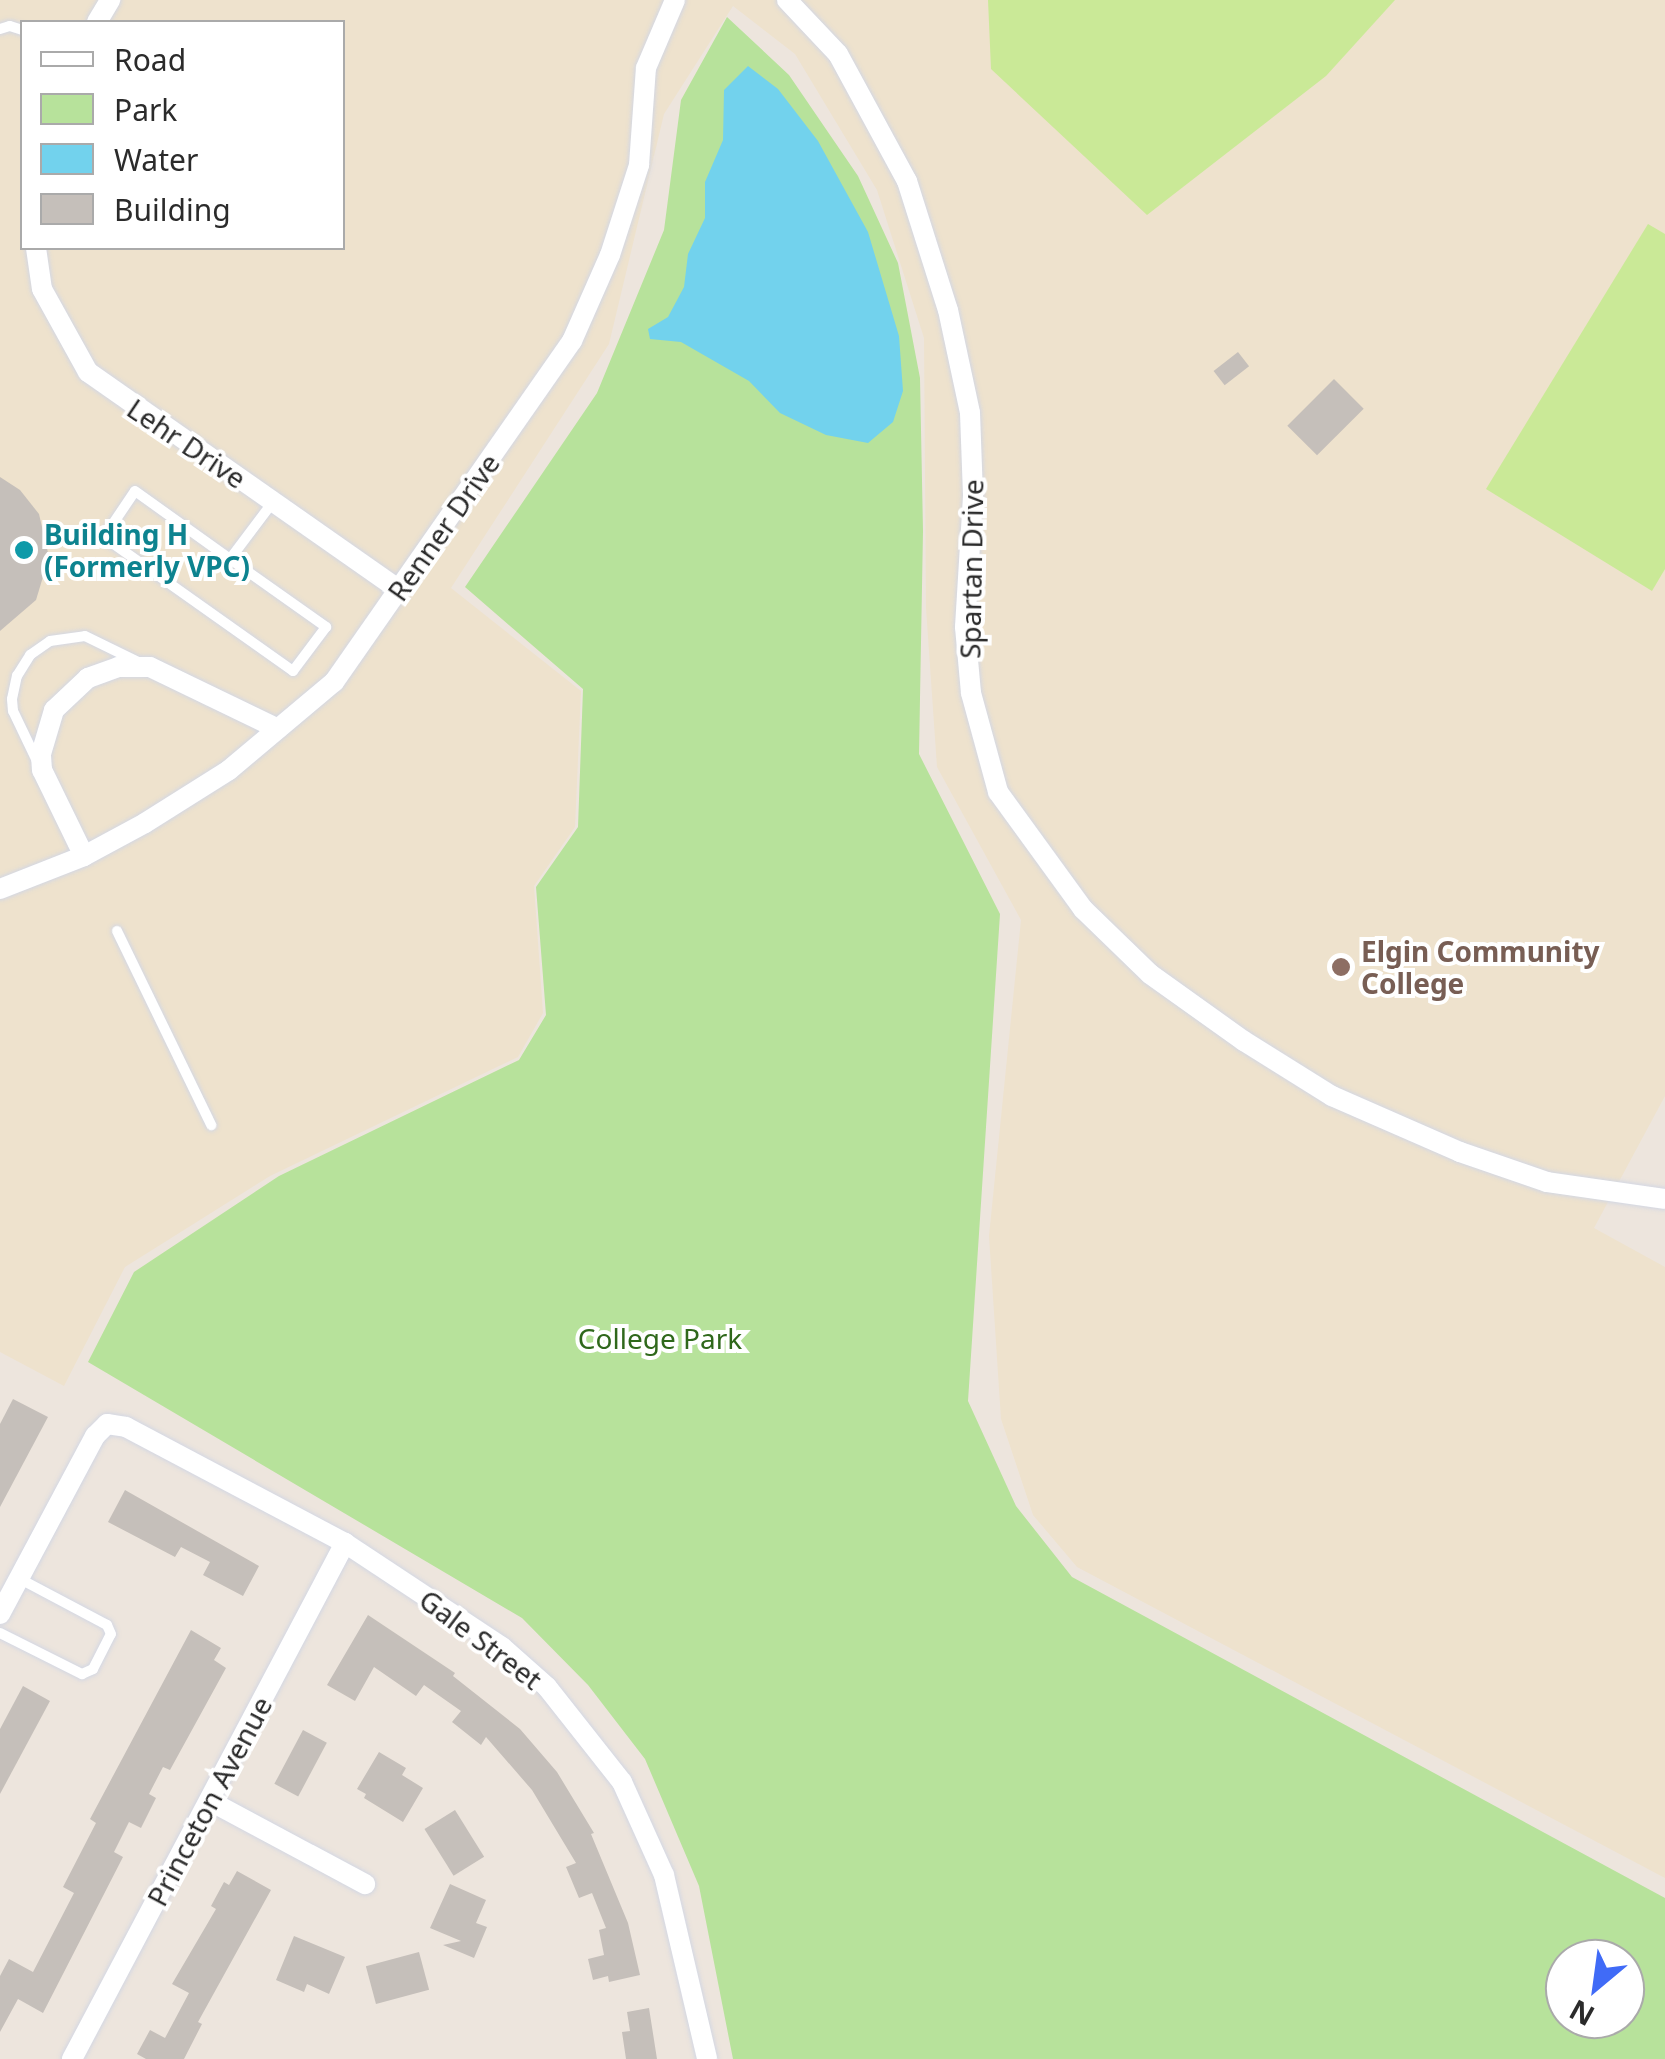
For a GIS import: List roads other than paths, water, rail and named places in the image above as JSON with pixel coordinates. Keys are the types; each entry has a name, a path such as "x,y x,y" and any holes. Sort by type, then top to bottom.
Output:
{"street":[{"name":"Renner Drive","path":"0,889 84,856 229,770 334,682 572,340 610,256 639,165 646,68 675,0"},
{"name":"Spartan Drive","path":"787,0 838,54 907,181 948,310 970,413 973,496 966,626 971,692 998,792 1082,909 1150,974 1244,1041 1332,1096 1460,1152 1547,1182 1665,1199"},
{"name":"Lehr Drive","path":"36,250 42,289 88,372 399,590"},
{"path":"84,856 42,770 48,724 75,687 118,667 150,668 278,729"},
{"name":"Gale Street","path":"19,1578 96,1436 107,1424 126,1427 345,1544 502,1647 560,1701 622,1782 664,1875 706,2059"},
{"name":"Princeton Avenue","path":"72,2059 345,1544"},
{"path":"0,1614 19,1578"},
{"path":"210,1801 365,1884"}],"lane":[{"path":"135,491 230,559 326,628 293,671 104,537 135,491"},
{"path":"230,559 273,502"},
{"path":"42,770 13,711 13,687 30,655 50,641 85,636 150,668"},
{"path":"117,931 212,1125"},
{"path":"0,1632 82,1674 93,1669 110,1634 107,1625 19,1578"}],"water":[{"path":"748,66 778,89 818,141 868,232 899,336 903,391 893,422 868,443 826,435 780,413 749,381 681,342 650,339 648,329 668,317 684,287 688,254 705,218 705,182 723,140 724,90"}],"place":[{"name":"Building H (Formerly VPC)","path":"24,550"},
{"name":"Elgin Community College","path":"1341,967"}],"park label":[{"name":"College Park","path":"660,1338"}]}
